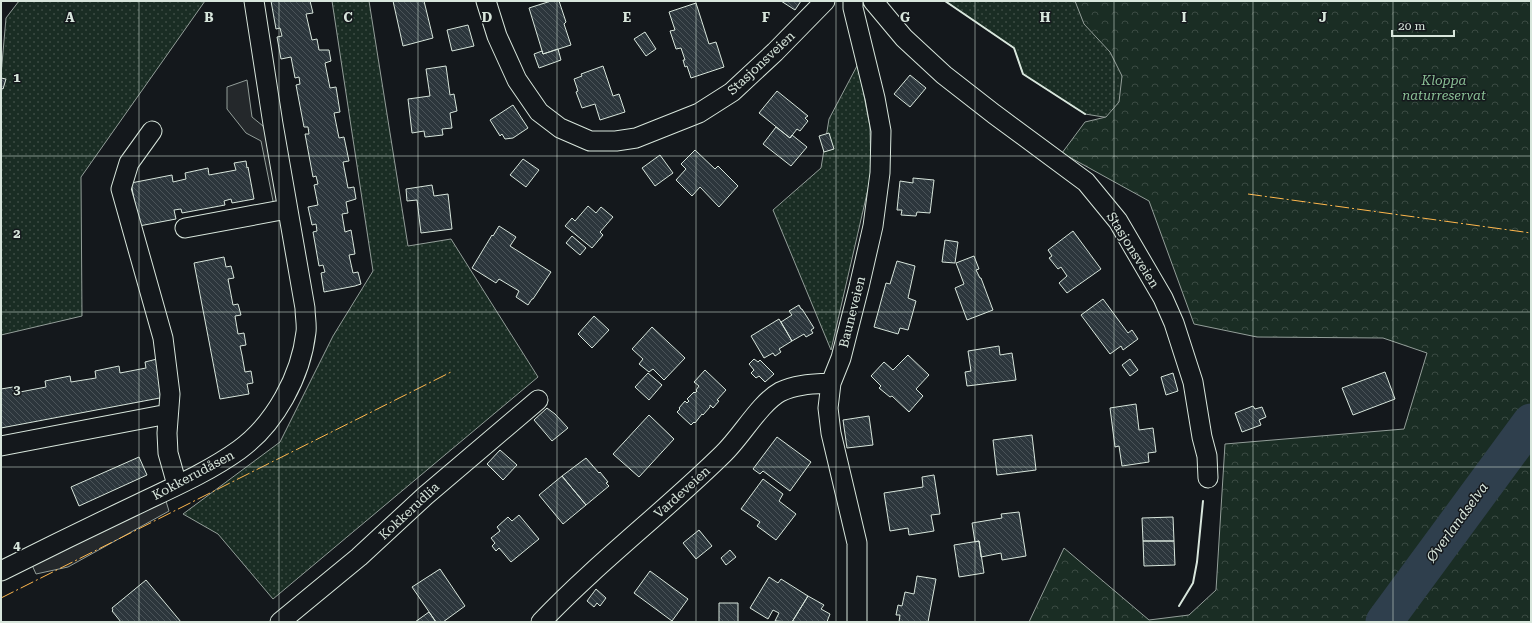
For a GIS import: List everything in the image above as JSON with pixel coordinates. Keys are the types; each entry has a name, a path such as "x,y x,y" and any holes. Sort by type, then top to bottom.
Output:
{"street":[{"name":"Kokkerudåsen","path":"1,571 177,485 221,462 240,450 258,434 277,409 291,385 301,360 306,331 305,308 287,209 254,1"},
{"name":"Stasjonsveien","path":"486,1 497,36 517,80 538,112 560,128 590,141 616,141 636,138 699,113 732,92 775,52 825,1"},
{"name":"Bauneveien","path":"853,1 853,8 880,124 880,173 873,226 841,358 831,383 828,408 831,433 857,543 857,622"},
{"name":"Stasjonsveien","path":"872,1 904,38 944,75 1086,182 1118,221 1163,298 1174,322 1194,382 1202,437 1207,456 1208,478"},
{"path":"152,131 129,163 121,189 163,338 170,394 167,433 168,453 177,485"},
{"path":"185,228 287,209"},
{"name":"Vardeveien","path":"541,622 614,552 714,463 764,406 780,392 806,384 831,383"},
{"name":"Kokkerudlia","path":"280,622 359,557 425,496 538,400"},
{"path":"1,446 168,414"}],"green space":[{"path":"19,1 205,1 81,177 82,316 1,335 1,75 6,18"},
{"path":"332,1 369,1 408,246 451,239 538,377 273,599 218,534 183,514 280,442 333,336 373,271"},
{"path":"945,1 1098,1 1127,91 1116,119 1085,114 1023,74 1014,48"},
{"name":"Kloppa naturreservat","path":"1075,1 1531,1 1531,622 1029,622 1064,548 1149,620 1189,615 1216,590 1225,444 1404,429 1427,353 1383,338 1257,337 1194,324 1149,201 1062,153 1085,122 1106,117 1119,102 1122,76 1110,52 1084,24"},
{"path":"858,64 870,127 871,176 831,350 773,210 821,168 829,119"}],"shaded area":[{"path":"247,80 252,117 263,126 269,136 284,204 274,206 261,141 246,133 227,109 227,87"},
{"path":"165,498 169,511 68,567 36,574 32,565"}],"building":[{"path":"271,1 310,1 313,13 306,14 312,40 317,39 319,50 329,50 331,61 325,63 330,88 336,87 340,112 334,113 339,138 344,137 349,161 343,162 348,188 354,187 356,199 346,202 348,213 342,214 345,232 351,230 355,254 349,255 353,273 358,272 361,284 355,286 324,292 321,273 325,272 323,265 319,266 313,232 317,231 316,224 312,225 308,207 318,205 314,185 318,184 316,176 313,177 305,134 309,134 308,127 304,127 296,85 300,84 299,77 295,78 291,57 281,59 277,37 282,36 280,28 276,29"},
{"path":"393,1 424,1 433,38 403,46"},
{"path":"551,1 559,1 566,22 564,24 571,45 543,54 529,8"},
{"path":"781,1 801,1 795,10"},
{"path":"696,3 709,44 716,42 724,67 691,78 687,66 685,67 683,60 685,60 681,48 676,49 670,31 675,30 669,12"},
{"path":"468,25 474,46 452,51 447,30"},
{"path":"645,32 656,49 646,56 634,39"},
{"path":"558,49 561,60 539,68 534,54 542,51 543,54"},
{"path":"446,66 450,95 454,94 457,111 450,113 452,128 442,129 443,135 425,137 424,131 412,133 408,99 430,96 426,69"},
{"path":"603,66 613,96 619,94 625,112 600,120 595,104 582,108 576,92 578,91 574,79 582,76 581,74"},
{"path":"910,75 926,88 910,107 894,94"},
{"path":"1,78 6,79 3,89 1,88"},
{"path":"777,91 808,116 805,118 808,121 800,131 797,129 790,138 759,113"},
{"path":"513,105 528,128 513,138 505,139 502,134 500,136 490,120"},
{"path":"776,127 790,138 792,135 807,147 791,166 763,144"},
{"path":"829,133 834,149 824,152 819,136"},
{"path":"695,150 715,169 718,166 738,186 719,207 700,187 692,196 676,180 686,169 681,164"},
{"path":"660,155 673,173 655,186 642,168"},
{"path":"523,159 539,170 526,187 510,175"},
{"path":"246,161 254,199 232,203 231,199 224,201 225,205 182,213 181,209 174,210 176,219 139,226 131,183 172,175 173,182 186,179 185,173 208,168 209,175 236,170 234,163"},
{"path":"913,178 934,180 930,213 917,212 916,216 901,215 902,210 897,210 900,181 913,183"},
{"path":"432,185 434,196 448,194 452,229 421,233 417,200 407,201 406,189"},
{"path":"588,206 596,213 601,207 613,217 600,232 603,235 592,248 565,226 572,218 575,221"},
{"path":"499,226 516,237 510,246 551,272 528,305 516,297 519,291 499,279 496,283 472,268"},
{"path":"1073,231 1101,269 1067,293 1059,283 1067,276 1061,267 1058,269 1049,258 1052,256 1048,250"},
{"path":"572,236 586,248 580,255 566,243"},
{"path":"945,240 958,242 955,263 942,262"},
{"path":"974,256 979,269 976,270 981,278 993,310 967,320 955,288 964,284 956,263"},
{"path":"224,257 226,267 231,266 234,278 228,279 233,305 238,304 241,315 235,316 238,334 244,333 246,345 240,346 245,372 251,371 253,383 247,384 249,394 220,399 194,263"},
{"path":"897,261 915,266 908,298 916,301 908,330 900,328 898,334 874,327 886,283 890,284"},
{"path":"1103,299 1128,333 1132,330 1138,339 1123,350 1121,346 1110,354 1081,315"},
{"path":"799,305 814,328 811,330 813,333 806,337 804,334 792,341 781,322 792,315 789,311"},
{"path":"594,316 609,330 592,348 578,334"},
{"path":"779,319 792,341 779,349 781,352 775,356 773,353 764,358 751,336"},
{"path":"652,327 685,358 664,380 653,369 649,372 639,364 643,359 632,349"},
{"path":"999,346 1000,355 1012,353 1016,380 967,386 965,372 971,371 968,351"},
{"path":"908,355 929,375 916,389 923,396 909,412 892,396 890,397 879,388 881,386 871,376 884,362 893,370"},
{"path":"157,359 165,397 1,428 1,389 19,386 20,392 46,387 45,381 70,376 71,382 96,378 95,371 119,366 120,373 146,368 145,362"},
{"path":"754,359 758,362 760,360 774,374 765,382 759,376 756,378 751,373 754,370 749,364"},
{"path":"1130,359 1138,370 1130,376 1122,365"},
{"path":"705,370 726,390 717,400 719,401 713,408 710,405 703,415 702,414 695,423 694,422 691,425 677,412 685,401 687,403 689,401 687,399 697,391 696,390 699,386 694,382"},
{"path":"1385,372 1395,399 1353,415 1342,388"},
{"path":"648,373 662,385 649,400 635,387"},
{"path":"1173,373 1178,391 1166,395 1161,377"},
{"path":"1136,404 1139,430 1153,428 1156,452 1148,453 1149,462 1122,466 1119,446 1115,447 1110,408"},
{"path":"1253,406 1255,409 1262,407 1266,417 1259,420 1261,425 1242,432 1235,413"},
{"path":"547,408 568,428 552,441 534,420"},
{"path":"649,415 674,439 639,477 613,454"},
{"path":"869,416 873,445 847,448 843,420"},
{"path":"1032,435 1036,470 997,475 993,440"},
{"path":"777,437 811,462 790,491 763,471 760,474 753,469"},
{"path":"500,450 517,465 503,480 487,464"},
{"path":"139,457 147,475 79,506 71,487"},
{"path":"586,458 599,473 600,472 608,482 606,483 609,486 586,505 562,476"},
{"path":"934,475 940,514 931,515 934,531 909,535 908,528 890,531 884,493 923,487 922,477"},
{"path":"562,476 586,505 563,524 539,495"},
{"path":"763,479 783,494 779,501 796,514 776,540 757,526 760,522 741,509"},
{"path":"1019,512 1026,556 1002,560 1001,553 981,557 979,541 975,542 972,523 1002,518 1001,514"},
{"path":"519,515 539,539 511,562 499,548 496,551 492,546 495,543 491,538 500,531 497,527 508,517 512,521"},
{"path":"1173,517 1174,541 1143,541 1142,518"},
{"path":"699,530 712,546 696,559 683,543"},
{"path":"979,541 984,573 959,577 954,545"},
{"path":"1143,541 1174,541 1175,565 1144,566"},
{"path":"730,550 736,557 726,565 721,558"},
{"path":"440,569 465,606 443,622 436,622 412,587"},
{"path":"650,571 688,599 672,621 634,593"},
{"path":"917,576 936,579 928,622 899,622 900,615 896,615 898,605 902,606 905,592 914,594"},
{"path":"769,577 778,583 781,579 808,596 792,622 775,621 779,613 773,610 768,619 750,608"},
{"path":"146,580 181,622 121,622 112,611 112,608"},
{"path":"596,589 606,598 600,606 597,603 594,607 587,601"},
{"path":"808,596 824,605 821,609 830,614 827,622 792,622"},
{"path":"719,603 738,603 738,622 719,622"},
{"path":"429,612 436,622 415,622"}],"waterway":[{"name":"Øverlandselva","path":"1384,622 1531,422"}],"wall":[{"path":"945,1 1014,48 1023,74 1085,114"},
{"path":"1179,606 1193,583 1197,562 1203,501"}],"power":[{"path":"1248,194 1531,233"},
{"path":"1,598 453,371"}]}
